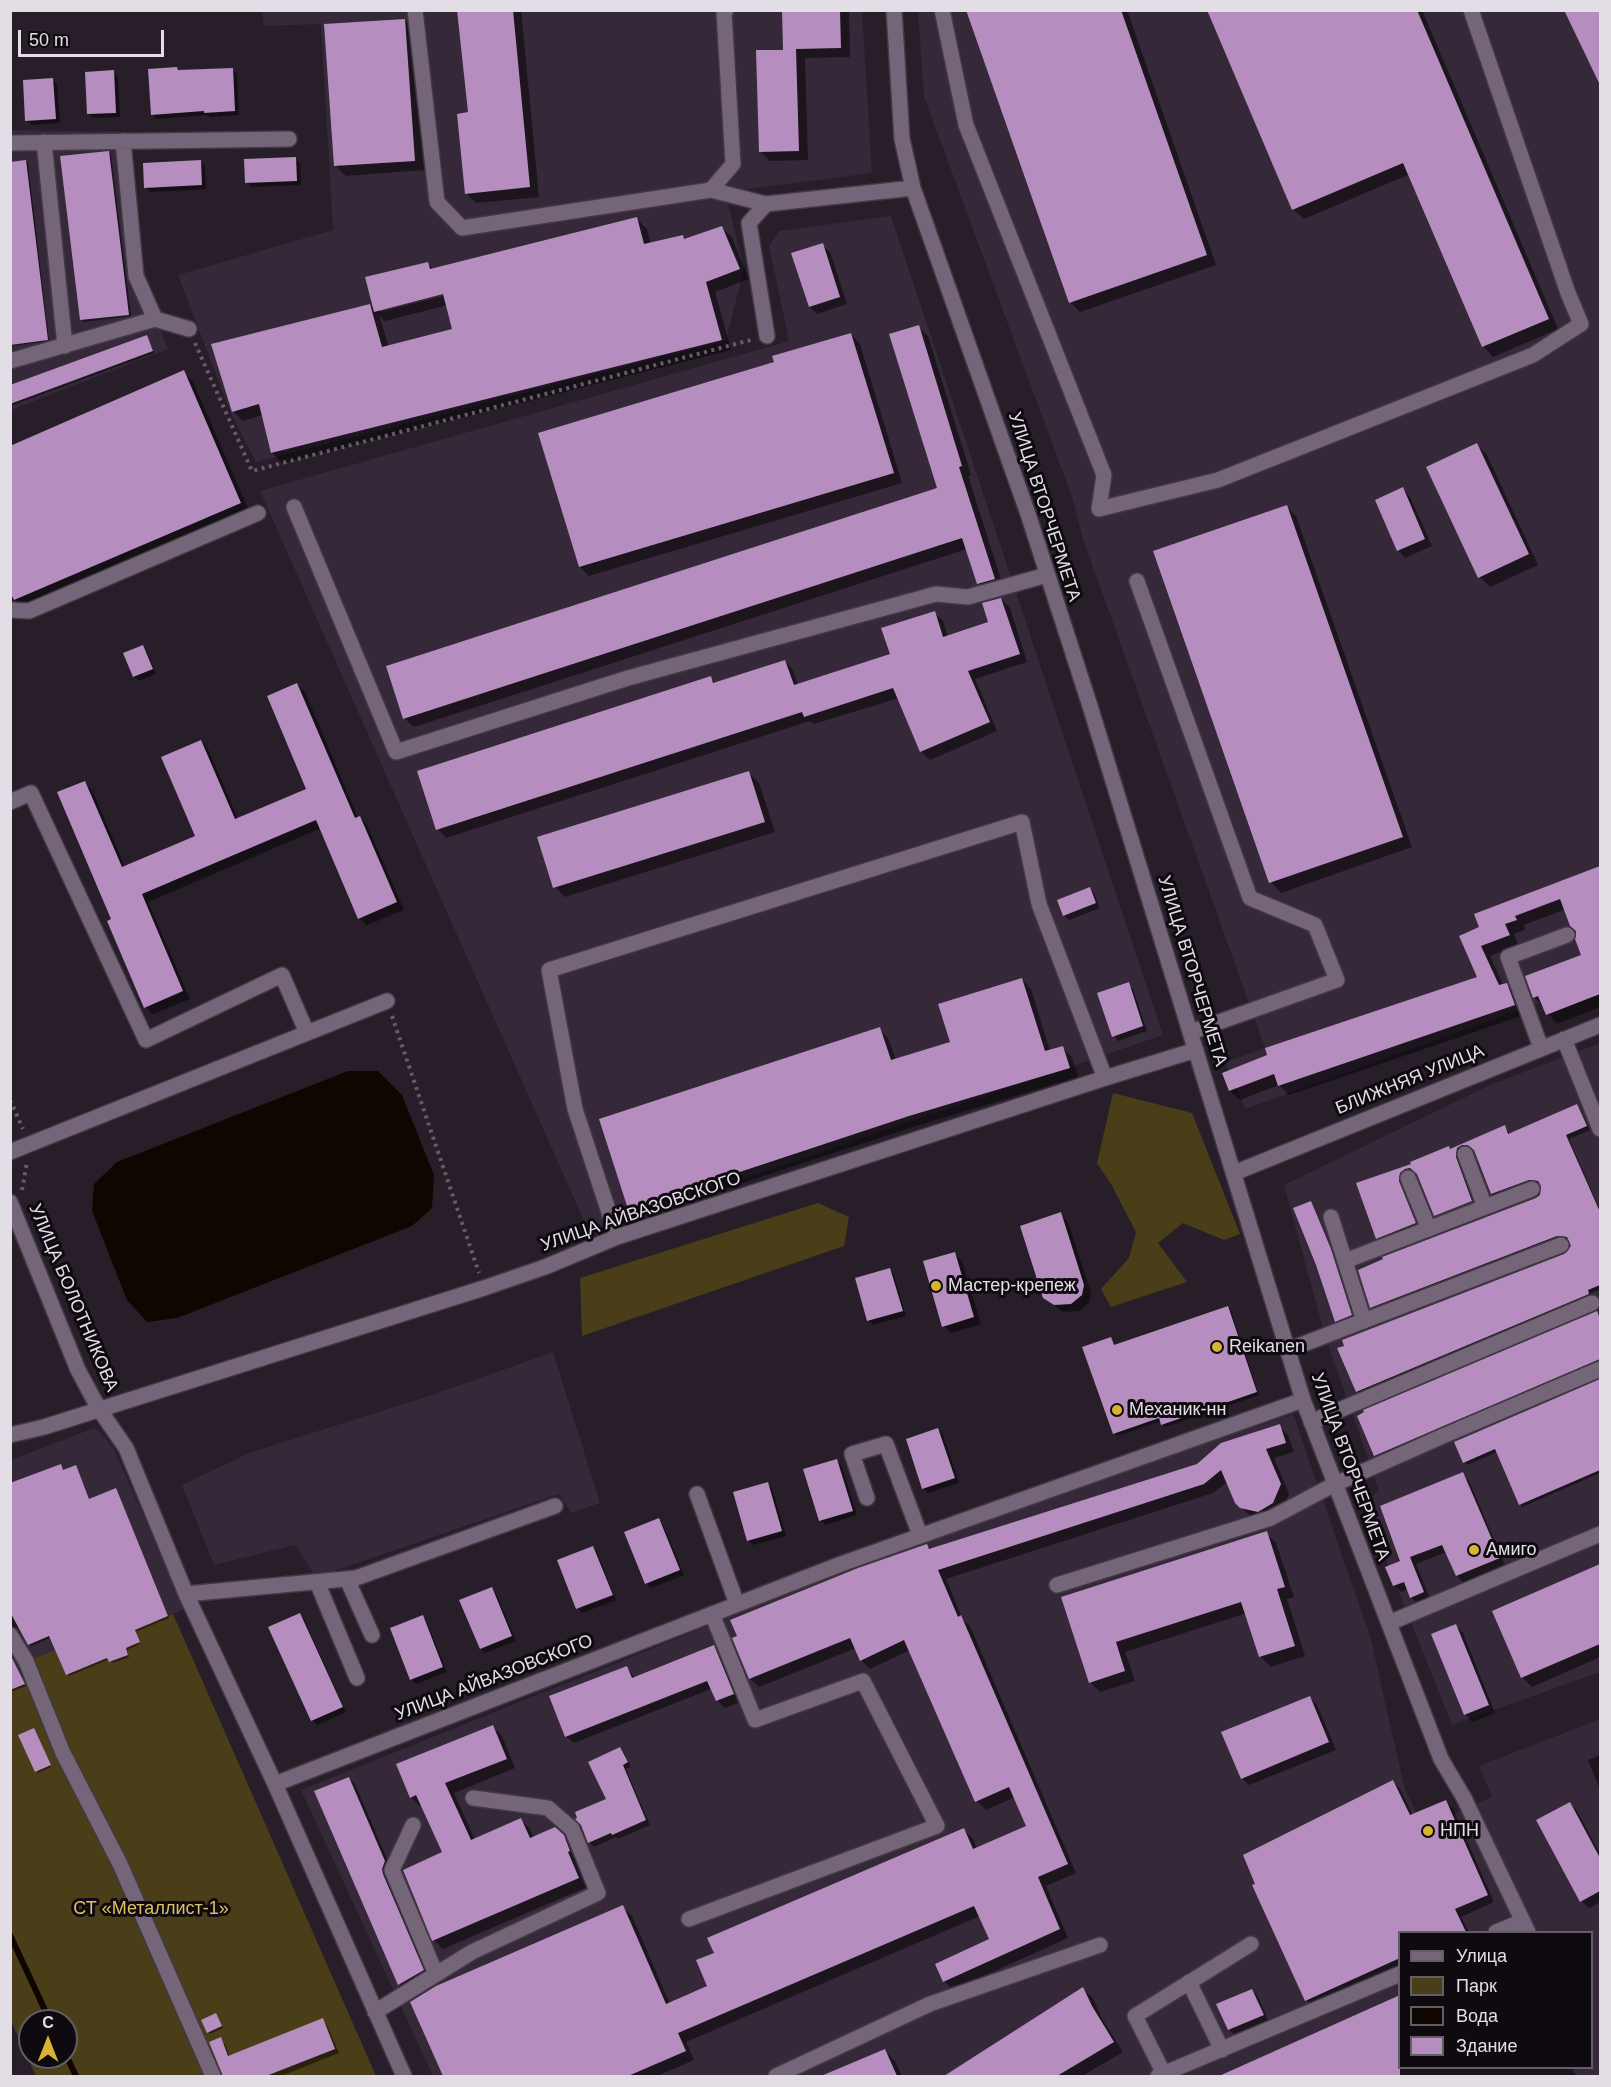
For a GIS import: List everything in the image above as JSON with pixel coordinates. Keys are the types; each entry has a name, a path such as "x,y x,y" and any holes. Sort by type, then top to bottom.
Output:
{"street":[{"path":"415,10 437,202 462,228 711,190 766,204 913,188"},
{"path":"711,190 733,164 724,12 726,10"},
{"name":"УЛИЦА ВТОРЧЕРМЕТА","path":"894,10 902,139 913,188 1024,505 1094,717 1303,1400 1440,1759 1464,1798 1525,1927"},
{"path":"942,10 966,125 1104,475 1099,509 1218,480 1533,355 1581,324 1568,293 1472,10"},
{"path":"10,143 289,139"},
{"path":"123,141 136,276 154,319"},
{"path":"44,142 65,346"},
{"path":"766,204 749,222 767,336"},
{"path":"10,361 154,319 189,328"},
{"path":"294,507 396,752 628,678 936,594 968,597 1047,575"},
{"path":"10,610 29,611 258,513"},
{"path":"1137,581 1250,898 1315,926 1337,980 1191,1032"},
{"path":"10,802 30,793 146,1040 282,975 307,1033"},
{"path":"617,1237 575,1109 549,970 1022,822 1039,904 1105,1078"},
{"path":"1541,1048 1508,957 1567,934"},
{"path":"10,1152 387,1001"},
{"name":"БЛИЖНЯЯ УЛИЦА","path":"1234,1173 1600,1024"},
{"path":"1564,1039 1600,1129"},
{"name":"УЛИЦА АЙВАЗОВСКОГО","path":"10,1436 484,1288 545,1267 617,1237 1196,1050"},
{"path":"1465,1154 1485,1207"},
{"path":"1408,1178 1429,1229"},
{"path":"1345,1261 1532,1189"},
{"name":"УЛИЦА БОЛОТНИКОВА","path":"10,1202 78,1370 99,1409"},
{"path":"1331,1217 1364,1321"},
{"path":"1288,1350 1562,1245"},
{"path":"1311,1422 1592,1303"},
{"path":"1057,1585 1271,1518 1335,1484 1600,1369"},
{"name":"УЛИЦА АЙВАЗОВСКОГО","path":"275,1784 920,1535 1303,1400"},
{"path":"99,1409 126,1448 186,1594 275,1784 404,2076"},
{"path":"867,1498 852,1454 886,1444 920,1535"},
{"path":"697,1494 737,1604"},
{"path":"186,1594 356,1578 555,1506"},
{"path":"1389,1623 1600,1534"},
{"path":"347,1579 372,1635"},
{"path":"317,1582 357,1678"},
{"path":"689,1918 937,1826 863,1681 755,1720 712,1614"},
{"path":"10,1635 26,1661 63,1753 120,1864 213,2076"},
{"path":"375,2012 472,1952 598,1893 572,1829 548,1808 473,1798"},
{"path":"413,1825 392,1870 436,1974"},
{"path":"1502,1931 1525,1927"},
{"path":"1251,1944 1135,2016 1161,2075 1398,1975"},
{"path":"776,2076 930,2004 1100,1945"},
{"path":"1189,1982 1221,2050"}],"path":[{"path":"189,328 252,471 767,336"},
{"path":"387,1001 484,1288"},
{"path":"10,1100 30,1145 17,1217"}],"shaded area":[{"path":"262,11 862,11 872,173 725,192 744,268 726,341 256,462 231,414 178,275 333,230 321,24 264,26"},
{"path":"918,11 1600,11 1600,981 1245,1109 1225,1062 1265,1048 1083,539 1072,497 924,97"},
{"path":"11,130 126,132 141,279 168,349 11,410"},
{"path":"891,216 1163,1035 589,1232 260,491 789,341 769,246 779,231"},
{"path":"1600,1043 1600,1672 1452,1725 1364,1505 1379,1490 1325,1336 1284,1185 1490,1085"},
{"path":"553,1352 600,1503 571,1513 559,1494 316,1577 295,1545 214,1565 182,1485 249,1453 432,1395"},
{"path":"1293,1414 1371,1639 1404,1786 1423,1828 1492,1797 1479,1766 1600,1719 1600,2076 433,2076 301,1790 932,1536"},
{"path":"94,1428 114,1449 184,1609 135,1630 140,1642 128,1655 109,1662 108,1658 29,1682 11,1690 11,1460"}],"green space":[{"path":"1113,1093 1192,1113 1240,1234 1224,1240 1183,1223 1158,1243 1187,1282 1111,1307 1101,1289 1129,1258 1136,1232 1111,1184 1097,1163"},
{"path":"818,1203 849,1217 844,1246 582,1336 580,1278"},
{"name":"СТ «Металлист-1»","path":"173,1614 376,2076 36,2076 33,2069 78,2069 78,2009 18,2009 18,2036 11,2021 10,1690 29,1682 21,1664 55,1650 65,1672 107,1658 110,1662 128,1655 126,1648 139,1642 134,1630"}],"water":[{"path":"348,1071 378,1071 402,1095 434,1175 432,1208 412,1226 177,1318 147,1322 127,1300 92,1211 94,1184 117,1162"}],"building":[{"path":"457,10 513,10 530,187 465,194 457,114 468,112"},
{"path":"782,10 840,10 841,48 796,49 799,151 759,152 756,50 783,50"},
{"path":"966,10 1121,10 1207,255 1069,303"},
{"path":"1207,10 1417,10 1549,319 1482,347 1403,163 1292,210"},
{"path":"1564,10 1600,10 1600,85"},
{"path":"405,19 415,161 334,166 324,24"},
{"path":"177,67 178,70 233,68 235,111 151,115 148,69"},
{"path":"114,70 116,113 87,114 85,72"},
{"path":"53,78 56,119 25,121 23,80"},
{"path":"109,151 129,315 80,320 60,156"},
{"path":"296,157 297,181 245,183 244,159"},
{"path":"26,160 48,340 10,345 10,162"},
{"path":"201,160 202,185 144,188 143,163"},
{"path":"637,217 644,244 683,235 684,239 722,226 740,269 706,282 722,340 271,453 259,404 232,412 211,344 370,304 382,347 452,329 443,294 374,312 365,277 428,262 430,269"},
{"path":"823,243 840,297 809,307 791,253"},
{"path":"919,325 962,466 959,467 995,579 977,584 962,538 403,719 386,666 937,488 889,334"},
{"path":"851,333 894,473 579,567 538,433 774,362 772,356"},
{"path":"147,335 153,351 10,404 10,385"},
{"path":"184,370 241,503 14,600 10,592 10,446"},
{"path":"1477,443 1529,554 1478,578 1426,467"},
{"path":"1403,487 1425,539 1397,551 1375,500"},
{"path":"1287,505 1403,837 1269,883 1153,551"},
{"path":"1001,598 1020,654 968,671 990,722 920,752 893,688 804,717 802,712 436,830 417,771 711,676 713,683 785,660 794,685 890,654 881,628 935,611 943,637 988,622 982,603"},
{"path":"143,645 153,669 133,677 123,653"},
{"path":"297,683 355,818 360,816 397,902 358,919 316,820 142,894 183,991 144,1008 107,921 111,919 57,792 85,781 122,867 195,836 161,757 201,740 235,819 306,789 267,696"},
{"path":"749,771 765,822 553,888 537,837"},
{"path":"1600,866 1600,994 1546,1015 1538,996 1533,998 1525,976 1581,955 1575,939 1576,931 1570,926 1560,899 1515,916 1517,920 1505,924 1510,935 1481,946 1499,985 1507,983 1515,1005 1278,1086 1274,1074 1229,1091 1222,1073 1267,1055 1265,1048 1477,977 1459,936 1479,927 1474,914"},
{"path":"1090,887 1096,903 1063,916 1057,900"},
{"path":"1022,978 1045,1051 1063,1046 1070,1068 909,1116 628,1209 599,1119 880,1027 891,1060 950,1042 938,1004"},
{"path":"1129,982 1143,1026 1112,1037 1097,993"},
{"path":"1577,1104 1587,1126 1566,1135 1600,1212 1600,1285 1588,1290 1589,1294 1356,1392 1337,1348 1344,1346 1342,1340 1564,1254 1571,1246 1567,1237 1557,1236 1370,1308 1358,1270 1383,1259 1382,1257 1536,1198 1540,1195 1541,1186 1538,1181 1529,1180 1491,1194 1474,1150 1467,1145 1462,1145 1457,1148 1456,1157 1472,1201 1434,1216 1417,1174 1410,1168 1405,1169 1400,1173 1399,1181 1416,1223 1376,1239 1356,1183 1411,1164 1410,1162 1449,1146 1450,1149 1505,1125 1508,1134"},
{"path":"1311,1201 1331,1249 1352,1315 1335,1322 1316,1265 1293,1208"},
{"path":"1061,1212 1084,1285 1082,1295 1071,1304 1054,1305 1043,1298 1020,1226"},
{"path":"955,1252 974,1317 942,1327 923,1261"},
{"path":"890,1268 903,1311 867,1321 855,1278"},
{"path":"1228,1306 1257,1392 1161,1425 1159,1418 1113,1434 1082,1347 1111,1337 1114,1345"},
{"path":"1597,1311 1600,1319 1600,1359 1374,1456 1357,1416 1364,1412 1363,1410"},
{"path":"1600,1379 1600,1470 1519,1505 1495,1449 1463,1463 1454,1442"},
{"path":"1280,1424 1286,1443 1266,1449 1281,1484 1273,1503 1258,1512 1240,1508 1235,1503 1221,1470 1204,1484 938,1570 958,1617 961,1615 1068,1864 1038,1877 1060,1929 943,1982 935,1964 989,1939 974,1906 678,2033 686,2051 628,2076 443,2076 410,2002 436,1986 623,1905 666,2004 707,1986 696,1960 714,1953 707,1938 964,1828 973,1849 1026,1826 1009,1787 975,1802 904,1640 860,1661 850,1638 749,1679 732,1638 737,1636 730,1620 858,1568 927,1544 929,1549 1197,1464 1221,1443"},
{"path":"938,1428 955,1478 922,1489 906,1439"},
{"path":"837,1459 853,1511 819,1521 803,1469"},
{"path":"61,1464 63,1470 76,1465 89,1499 116,1488 168,1616 135,1630 140,1642 126,1648 128,1655 109,1662 107,1658 66,1675 49,1636 28,1645 10,1612 10,1483"},
{"path":"1463,1472 1500,1558 1456,1576 1442,1545 1410,1557 1424,1592 1410,1598 1404,1582 1393,1586 1385,1567 1400,1561 1380,1506"},
{"path":"768,1482 782,1531 747,1541 733,1492"},
{"path":"659,1518 680,1570 645,1584 624,1532"},
{"path":"1267,1531 1285,1587 1277,1589 1295,1646 1259,1657 1241,1602 1116,1642 1125,1671 1089,1683 1061,1597"},
{"path":"593,1546 613,1595 576,1609 557,1560"},
{"path":"1600,1564 1600,1644 1521,1678 1492,1611"},
{"path":"492,1587 512,1636 480,1649 459,1600"},
{"path":"300,1613 343,1707 311,1721 268,1627"},
{"path":"423,1615 443,1667 410,1680 390,1628"},
{"path":"1456,1624 1489,1705 1464,1715 1431,1634"},
{"path":"714,1645 734,1694 716,1701 707,1681 565,1737 549,1696 627,1666 632,1678"},
{"path":"10,1654 25,1684 10,1690"},
{"path":"1310,1696 1329,1742 1241,1779 1221,1732"},
{"path":"493,1725 507,1759 445,1783 471,1840 521,1818 530,1838 555,1827 564,1835 570,1851 568,1852 579,1878 432,1941 403,1870 442,1852 416,1795 410,1798 396,1764"},
{"path":"34,1728 51,1765 35,1772 18,1735"},
{"path":"620,1747 628,1762 623,1765 646,1820 588,1843 581,1825 575,1819 577,1818 575,1812 606,1799 588,1762"},
{"path":"349,1777 385,1861 383,1874 424,1970 398,1985 314,1791"},
{"path":"1393,1780 1410,1815 1446,1800 1488,1895 1455,1909 1466,1931 1398,1931 1398,1959 1305,2001 1252,1885 1255,1884 1243,1855"},
{"path":"1570,1802 1600,1858 1600,1891 1580,1902 1536,1820"},
{"path":"1083,1987 1114,2042 1057,2076 944,2076"},
{"path":"1252,1989 1264,2015 1228,2030 1216,2004"},
{"path":"1398,1996 1398,2069 1400,2069 1400,2076 1219,2076"},
{"path":"216,2013 222,2026 207,2033 201,2020"},
{"path":"323,2018 335,2049 266,2076 223,2076 209,2042 221,2037 228,2056"},
{"path":"885,2049 897,2076 821,2076"}],"waterway":[{"path":"10,1935 44,2009"},
{"path":"73,2069 76,2076"}],"place":[{"name":"Мастер-крепеж","path":"936,1286"},
{"name":"Reikanen","path":"1217,1347"},
{"name":"Механик-нн","path":"1117,1410"},
{"name":"Амиго","path":"1474,1550"},
{"name":"НПН","path":"1428,1831"}]}
